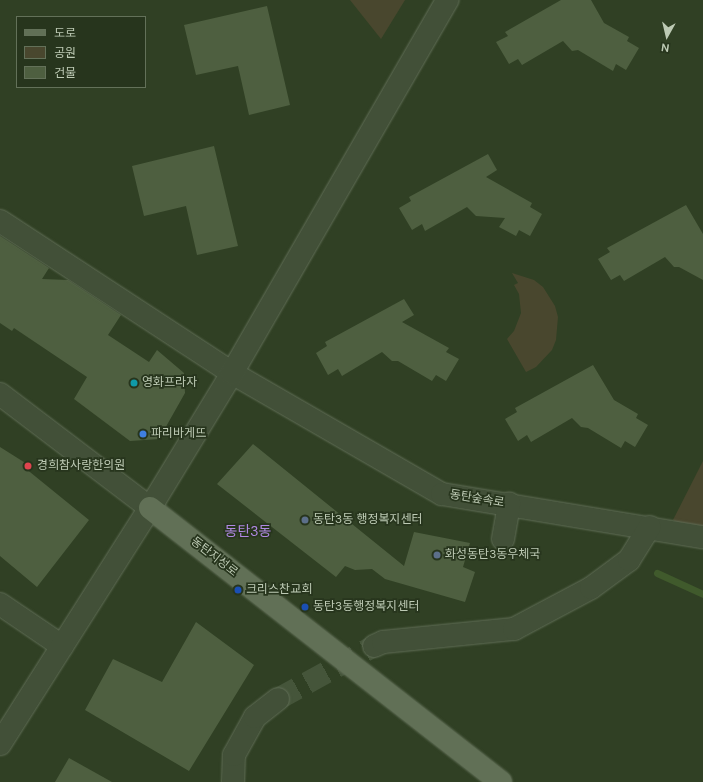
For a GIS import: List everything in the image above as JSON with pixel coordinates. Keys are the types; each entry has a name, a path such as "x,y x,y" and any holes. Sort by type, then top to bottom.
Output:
{"main road":[{"name":"동탄지성로","path":"150,508 501,782"}],"street":[{"path":"0,744 150,508 232,373 447,0"},
{"name":"동탄숲속로","path":"0,221 232,373 442,494 650,527 703,537"},
{"name":"동탄지성로","path":"0,394 150,508"},
{"path":"503,539 508,504"},
{"path":"374,646 383,642 514,629 591,588 628,560 650,527"},
{"path":"0,604 62,646"},
{"path":"233,782 234,755 254,717 278,699"}],"green space":[{"path":"350,0 405,0 381,39"},
{"path":"512,273 534,280 543,287 555,306 558,317 556,340 552,350 536,367 526,372 507,339 514,331 521,313 519,294 514,285 518,283"},
{"path":"703,461 703,537 673,520"}],"building":[{"path":"561,0 591,0 604,23 629,37 627,41 639,48 626,70 616,64 613,71 578,50 572,51 563,41 522,65 518,59 509,64 496,42 508,36 505,32"},
{"path":"267,6 290,105 249,115 238,66 196,75 184,25"},
{"path":"214,146 238,246 197,255 186,206 144,216 132,166"},
{"path":"488,154 497,170 486,177 532,203 530,207 542,214 530,236 519,230 516,236 499,227 505,218 476,216 467,207 425,231 422,224 412,230 399,208 411,201 409,197"},
{"path":"686,205 703,234 703,280 679,267 674,267 665,257 624,281 620,275 611,280 598,259 610,252 607,248"},
{"path":"0,236 49,268 42,279 68,280 121,315 108,335 149,362 157,350 184,373 185,393 159,439 130,441 74,399 87,377 14,328 12,331 0,323"},
{"path":"404,299 414,315 402,322 449,348 446,352 459,359 446,381 436,375 432,381 398,361 392,361 382,352 342,376 338,369 328,375 316,353 327,346 325,342"},
{"path":"593,365 614,400 638,414 636,418 648,425 635,447 625,441 621,448 588,428 581,427 572,418 531,442 527,435 518,441 505,419 517,412 515,408"},
{"name":"동탄3동 행정복지센터","path":"253,444 404,566 414,532 470,543 463,567 475,572 465,602 385,579 372,569 355,570 345,566 336,577 217,484"},
{"path":"0,447 27,464 25,468 89,520 37,587 0,556"},
{"path":"196,622 254,665 189,771 85,710 113,659 162,682"},
{"path":"69,758 112,782 55,782"}],"waterway":[{"path":"657,573 703,594"}],"tunnel":[{"path":"278,699 374,646"}],"place":[{"name":"영화프라자","path":"134,383"},
{"name":"파리바게뜨","path":"143,434"},
{"name":"경희참사랑한의원","path":"28,466"},
{"name":"동탄3동 행정복지센터","path":"305,520"},
{"name":"화성동탄3동우체국","path":"437,555"},
{"name":"크리스찬교회","path":"238,590"},
{"name":"동탄3동행정복지센터","path":"305,607"}],"district":[{"name":"동탄3동","path":"248,531"}]}
